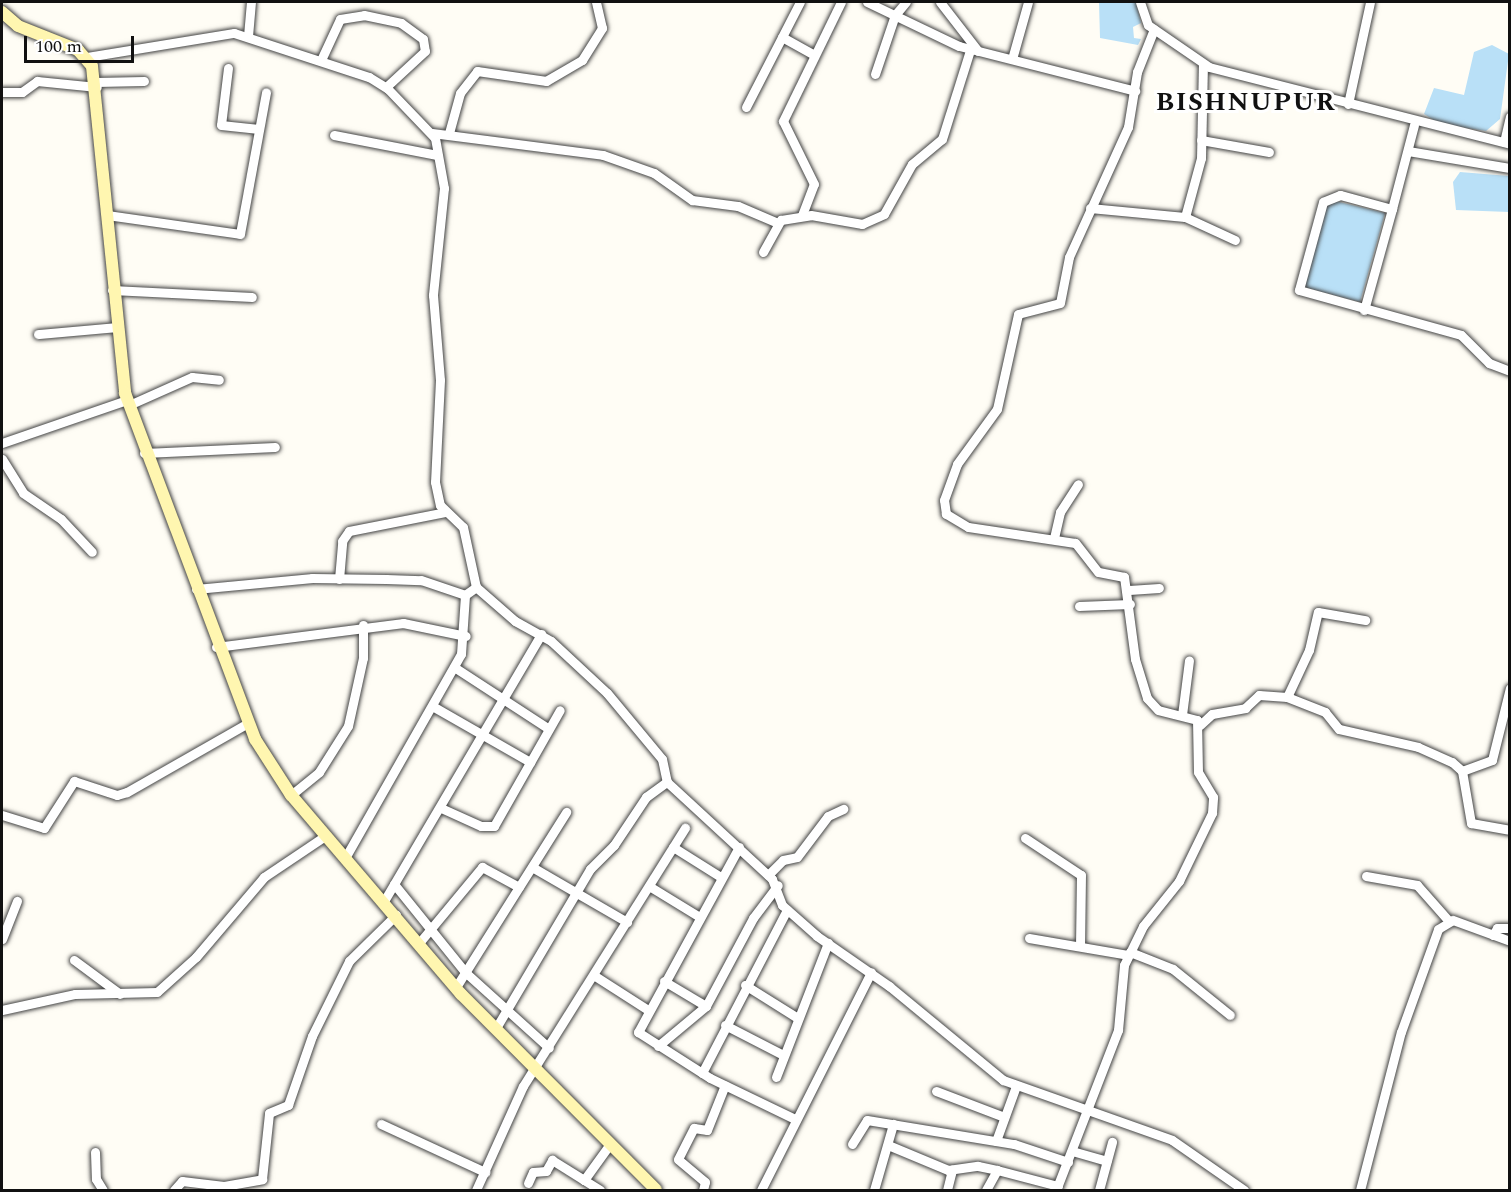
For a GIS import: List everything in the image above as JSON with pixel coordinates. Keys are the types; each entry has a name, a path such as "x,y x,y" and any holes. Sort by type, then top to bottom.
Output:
{"street":[{"path":"248,36 251,2"},
{"path":"449,133 460,93 477,71 546,81 582,60 602,28 596,2"},
{"path":"747,107 800,2"},
{"path":"802,215 814,184 783,121 813,54 841,2"},
{"path":"867,2 974,50 1135,91"},
{"path":"875,74 895,15 906,2"},
{"path":"940,2 974,50"},
{"path":"1012,59 1028,2"},
{"path":"1140,2 1154,29 1203,64 1348,104 1507,143 1509,117"},
{"path":"1348,104 1370,2"},
{"path":"2,12 18,26 69,44 87,57 96,85 112,290 128,403 144,453 246,724 291,795 456,987 656,1191"},
{"path":"321,60 340,19 364,15 401,23 423,39 425,51 386,87"},
{"path":"1154,29 1135,91 1128,127 1069,257 1060,303 1018,314 998,409 957,464 944,500 946,514 968,527 1054,538 1075,543 1098,572 1124,577 1129,590 1135,659 1147,698 1158,710 1182,714 1200,724"},
{"path":"87,57 183,38 248,36 321,60 386,87 415,122 432,133 449,133 603,155 654,173 692,200 738,206 778,223 802,215 862,224 884,214 912,164 942,139 974,50"},
{"path":"782,37 813,54"},
{"path":"1185,217 1201,140 1203,64"},
{"path":"228,68 220,125 259,129"},
{"path":"2,92 22,92 37,81 96,85 144,81"},
{"path":"107,215 240,234 266,92"},
{"path":"1364,310 1414,125"},
{"path":"432,133 446,200 433,295 440,380 435,482 446,512 463,527 476,587 515,621 542,634 622,708 662,759 667,782 778,885 787,910 828,944 871,972 915,1013 1016,1086 1172,1140 1244,1191"},
{"path":"334,135 438,155"},
{"path":"1201,140 1269,152"},
{"path":"1408,151 1509,168"},
{"path":"1392,209 1340,195 1326,198 1298,283 1304,293 1461,335 1489,363 1509,370"},
{"path":"1090,208 1185,217 1235,240"},
{"path":"763,252 778,223"},
{"path":"112,290 252,297"},
{"path":"38,334 116,327"},
{"path":"2,443 128,403 192,377 219,380"},
{"path":"144,453 275,447"},
{"path":"2,459 23,493 61,519 92,552"},
{"path":"1054,538 1060,512 1078,484"},
{"path":"339,579 342,541 349,531 446,512"},
{"path":"196,589 339,579 421,580 465,595"},
{"path":"465,595 476,587"},
{"path":"1129,590 1159,588"},
{"path":"345,858 434,706 454,667 466,636 465,595"},
{"path":"1080,606 1130,604"},
{"path":"1287,697 1310,650 1318,612 1365,620"},
{"path":"216,647 363,625 423,625 466,636"},
{"path":"291,795 319,772 348,726 363,658 363,625"},
{"path":"384,901 441,808 502,698 542,634"},
{"path":"1182,714 1189,660"},
{"path":"454,667 549,729"},
{"path":"888,1145 952,1170 978,1166 1057,1188 1118,1030 1129,954 1179,881 1212,813 1213,797 1198,772 1200,724 1212,714 1245,708 1259,695 1287,697 1325,712 1339,729 1418,747 1462,771 1492,760 1509,688"},
{"path":"434,706 530,762"},
{"path":"441,808 481,826 494,826 560,710"},
{"path":"2,816 44,828 74,781 121,794 246,724"},
{"path":"1462,771 1471,823 1509,830"},
{"path":"496,1028 577,893 646,797 667,782"},
{"path":"768,875 783,860 797,857 828,816 843,809"},
{"path":"456,987 566,812"},
{"path":"476,1191 534,1068 595,976 685,828"},
{"path":"2,1010 75,994 148,995 165,986 264,877 325,836"},
{"path":"1025,838 1081,875 1080,944"},
{"path":"673,848 719,876"},
{"path":"739,848 719,876 638,1032 702,1073 795,1119"},
{"path":"419,943 482,867 519,887"},
{"path":"532,867 627,922"},
{"path":"1366,876 1417,885 1448,920 1509,941"},
{"path":"394,884 465,972 505,1012 549,1048"},
{"path":"658,1046 706,1006 753,918 778,885"},
{"path":"649,886 698,916"},
{"path":"2,939 17,901"},
{"path":"702,1073 745,985 787,910"},
{"path":"174,1191 182,1181 224,1186 262,1179 269,1113 288,1105 312,1036 349,962 396,915"},
{"path":"1359,1191 1403,1026 1438,929 1448,920"},
{"path":"1493,935 1497,928 1509,928"},
{"path":"1029,938 1080,944 1129,954 1173,969 1230,1015"},
{"path":"776,1077 796,1017 828,944"},
{"path":"74,960 122,994"},
{"path":"761,1191 795,1119 871,972"},
{"path":"595,976 648,1010"},
{"path":"664,981 706,1006"},
{"path":"745,985 796,1017"},
{"path":"725,1025 783,1056"},
{"path":"703,1191 705,1182 678,1160 694,1128 707,1130 724,1085"},
{"path":"996,1141 1016,1086"},
{"path":"936,1091 1004,1117"},
{"path":"852,1144 864,1121 996,1141 1068,1162"},
{"path":"381,1124 485,1172"},
{"path":"874,1191 893,1124"},
{"path":"1099,1191 1112,1142"},
{"path":"584,1179 610,1144"},
{"path":"1072,1151 1107,1161"},
{"path":"95,1152 96,1179 103,1191"},
{"path":"528,1183 533,1172 546,1171 552,1160 600,1191"},
{"path":"947,1191 952,1170"},
{"path":"986,1191 997,1170"}],"water":[{"path":"1099,2 1136,2 1141,23 1133,27 1134,38 1141,39 1138,45 1100,38"},
{"path":"1492,45 1509,54 1500,119 1486,131 1440,124 1424,114 1434,88 1464,95 1474,52"},
{"path":"1460,172 1509,176 1509,212 1456,210 1453,182"},
{"path":"1331,200 1385,213 1360,302 1299,286 1318,220"}],"district":[{"name":"BISHNUPUR","path":"1246,103"}]}
